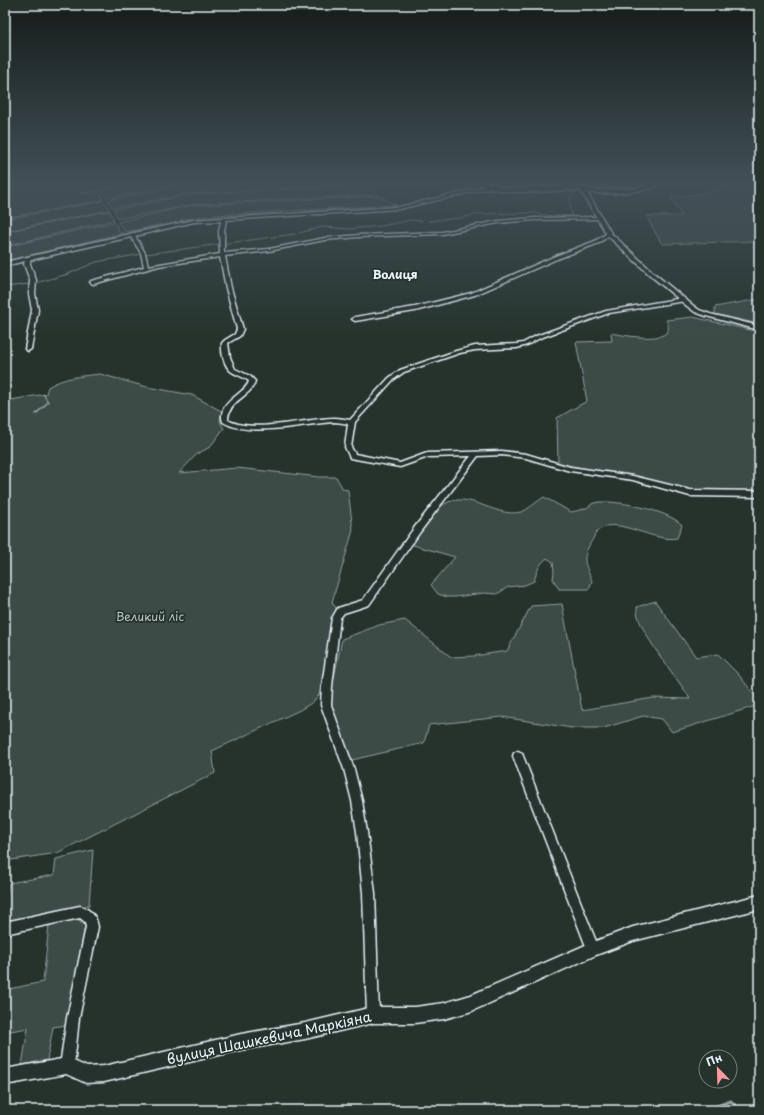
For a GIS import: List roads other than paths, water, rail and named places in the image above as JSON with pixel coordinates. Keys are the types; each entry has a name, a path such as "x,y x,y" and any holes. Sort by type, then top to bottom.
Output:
{"street":[{"path":"5,264 137,233"},
{"path":"222,233 225,276 240,329 238,335 225,343 229,366 233,370 248,376 252,381 251,386 226,412 224,417 227,424 254,427 335,420 352,422"},
{"path":"93,282 146,267 223,255 276,249 324,239 359,236 441,233"},
{"path":"132,234 143,253 146,267"},
{"path":"355,319 415,309 473,294 555,258 597,242 609,234 653,275 700,312 759,328"},
{"path":"28,259 27,264 33,280 32,294 35,310 28,349"},
{"path":"684,300 608,312 577,322 517,346 475,348 427,362 396,375 352,422 348,447 352,456 400,465 427,455 502,453 526,456 570,469 633,478 690,493 759,494"},
{"path":"373,1015 369,893 362,832 349,769 326,705 336,618 341,610 366,603 417,530 476,454"},
{"path":"518,756 593,949"},
{"name":"вулиця Шашкевича Маркіяна","path":"67,1066 86,1076 104,1074 241,1042 305,1031 373,1015 415,1015 444,1011 472,1003 593,949 633,934 759,902"},
{"path":"5,928 80,912 86,914 91,921 92,927 73,1018 67,1066 5,1077"}],"waterway":[{"path":"5,261 125,234"},
{"path":"146,254 295,234"},
{"path":"36,283 68,274 96,262 142,254"},
{"path":"5,287 30,284"},
{"path":"36,414 48,402 44,395"},
{"path":"705,1110 731,1101 740,1110"}],"district":[{"name":"Волиця","path":"395,275"}],"park label":[{"name":"Великий ліс","path":"150,617"}]}
